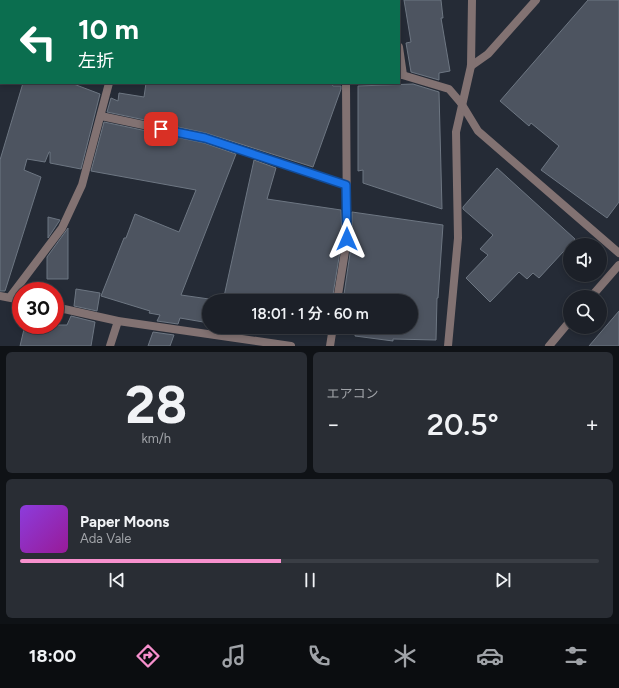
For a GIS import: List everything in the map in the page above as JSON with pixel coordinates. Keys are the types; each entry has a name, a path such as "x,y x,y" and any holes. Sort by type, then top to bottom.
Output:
{"street":[{"path":"448,346 458,238 456,132 470,66 472,0"},
{"path":"470,66 488,54 536,0"},
{"path":"400,61 401,75 449,89 461,103 478,131 619,253"},
{"path":"0,296 10,298 62,228 82,185 110,84"},
{"path":"338,294 347,239 346,84"},
{"path":"101,116 205,138 346,185"},
{"path":"597,290 619,265"},
{"path":"64,309 118,321 291,346"},
{"path":"110,346 118,321"},
{"path":"548,346 563,329"},
{"path":"330,346 331,334"}],"building":[{"path":"404,0 441,0 443,18 441,18 450,71 439,73 439,80 411,72 406,43 411,42"},
{"path":"588,0 619,0 619,202 607,218 541,170 559,146 531,123 529,126 500,101"},
{"path":"23,84 74,84 100,94 81,169 50,163 50,152 45,162 27,159 24,170 41,177 5,291 0,291 0,160"},
{"path":"146,84 332,84 333,86 341,86 313,167 206,133 107,112 111,98 118,101 119,93 144,97"},
{"path":"413,84 439,92 442,209 363,183 363,170 358,171 358,86"},
{"path":"104,122 204,143 236,154 181,295 202,298 202,322 180,318 178,324 157,321 160,315 149,313 150,311 101,296 135,214 179,232 196,190 91,171"},
{"path":"254,160 276,168 267,199 341,210 342,239 333,294 225,294"},
{"path":"497,168 574,238 563,238 563,252 539,278 533,273 527,279 519,272 490,302 466,278 488,255 480,249 493,235 463,209 463,207"},
{"path":"352,212 443,225 437,298 436,340 393,339 393,341 355,336 355,334 418,334 418,294 344,294 352,240"},
{"path":"48,217 60,220 48,238"},
{"path":"68,228 68,279 47,279 47,257"},
{"path":"76,289 100,293 97,311 74,306"},
{"path":"619,311 619,346 589,346 599,334 607,334 607,325"},
{"path":"71,316 95,322 91,346 20,346 23,334 64,334 64,325 67,325"},
{"path":"153,332 174,335 170,346 148,346"}],"route":[{"path":"161,129 205,138 346,185 347,239"}]}
